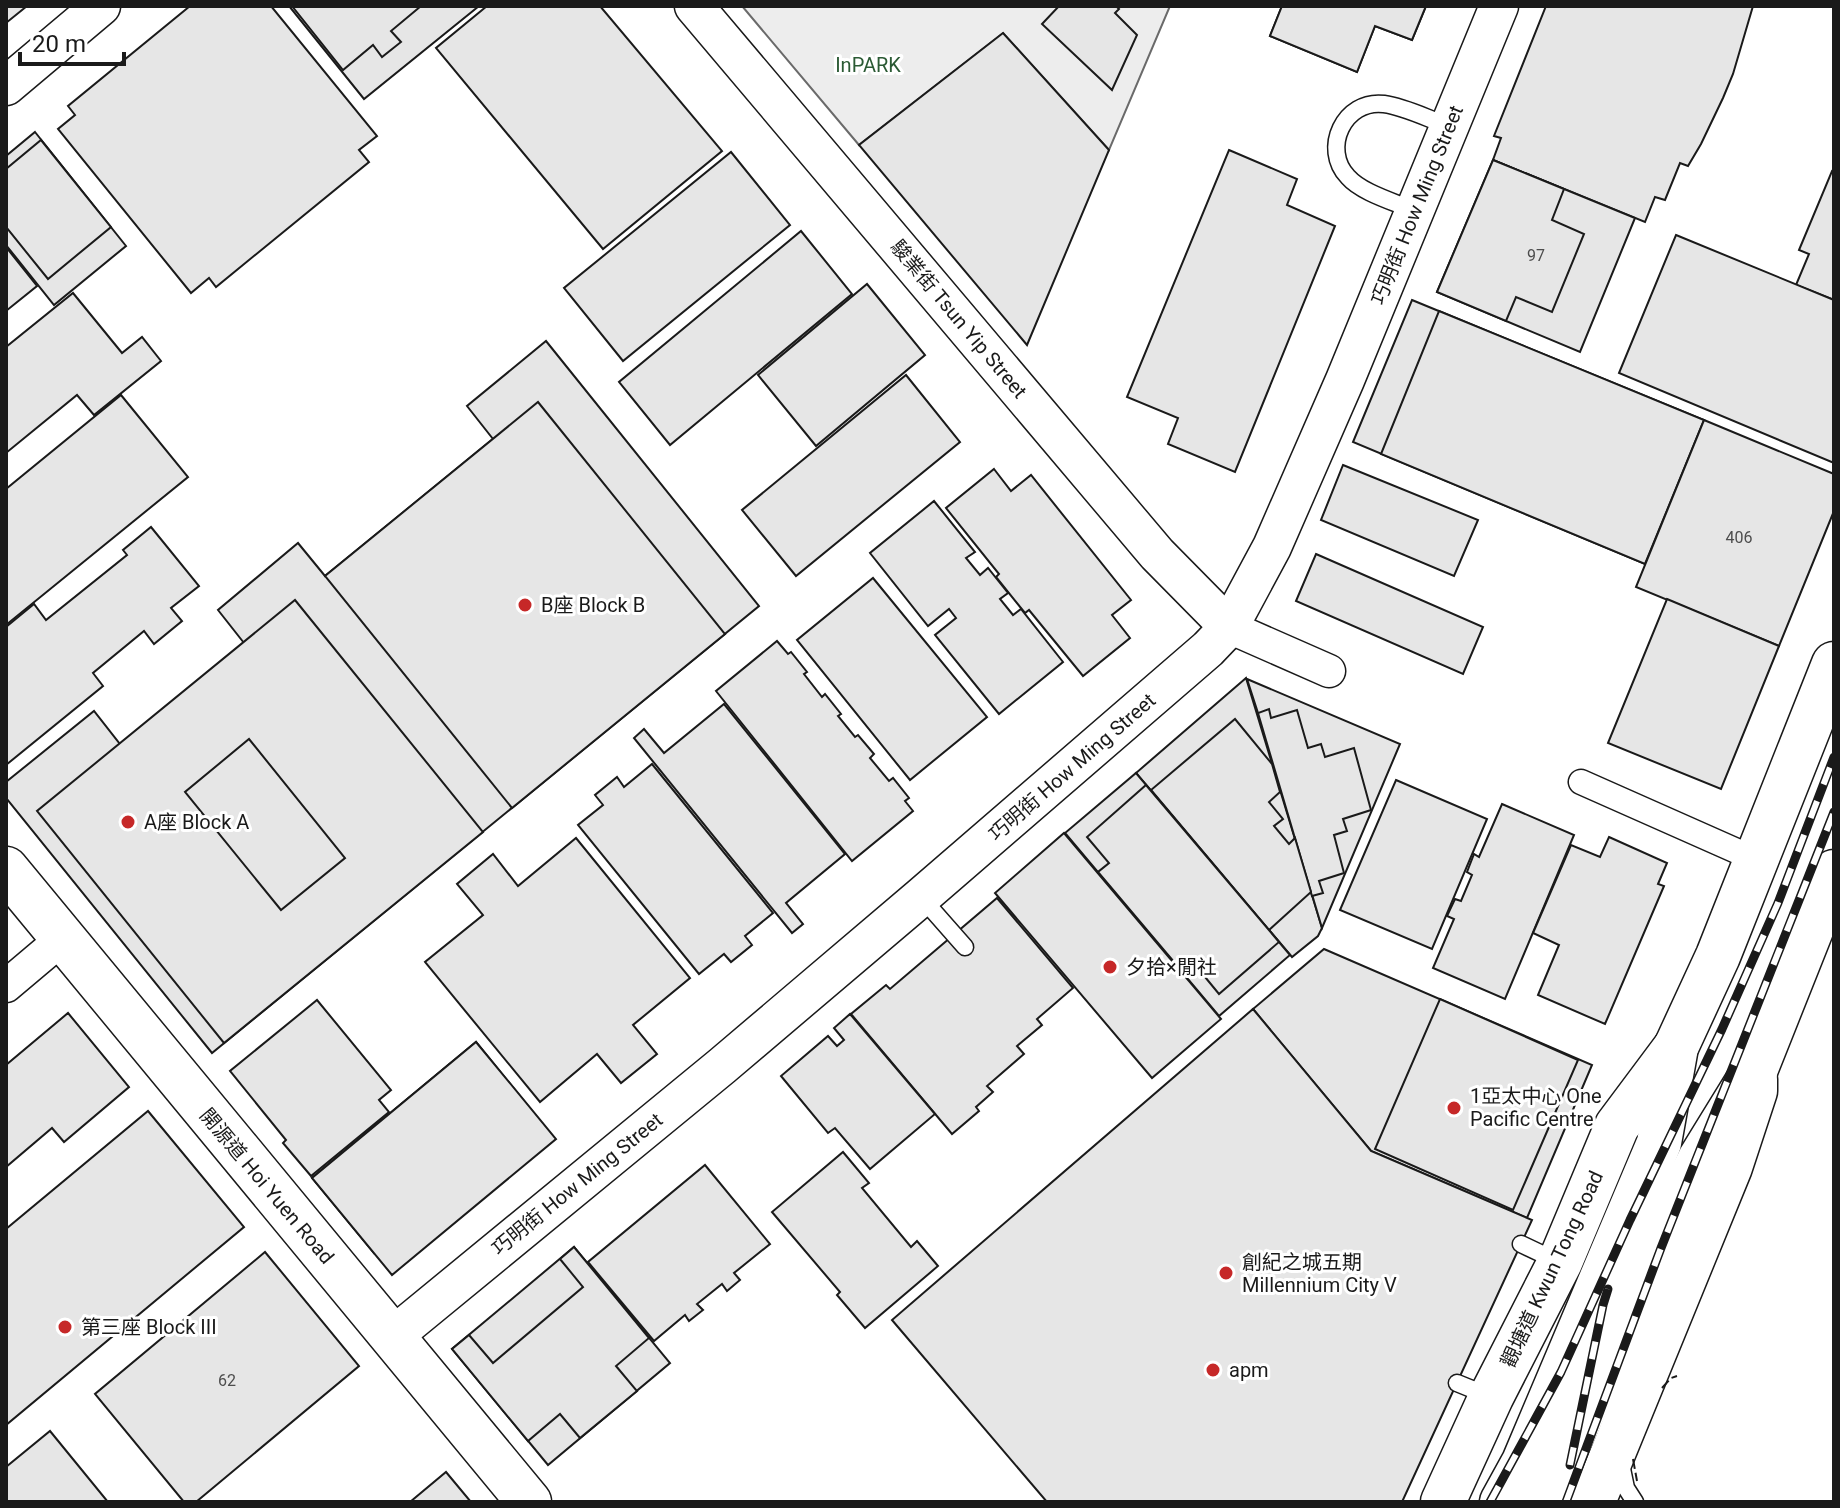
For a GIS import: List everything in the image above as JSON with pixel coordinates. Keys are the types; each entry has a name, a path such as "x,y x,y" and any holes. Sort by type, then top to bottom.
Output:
{"main road":[{"name":"觀塘道 Kwun Tong Road","path":"1443,1502 1474,1390 1560,1262 1617,1126 1676,1047 1757,860 1834,664"},
{"name":"開源道 Hoi Yuen Road","path":"6,869 529,1502"},
{"path":"1541,1502 1649,1261 1700,1159 1756,1068 1834,872"},
{"name":"觀塘道 Kwun Tong Road","path":"1502,1502 1524,1462 1659,1143 1676,1047"},
{"path":"1593,1502 1730,1167 1755,1091 1756,1068"}],"street":[{"path":"6,86 101,6"},
{"name":"駿業街 Tsun Yip Street","path":"694,6 1157,554 1229,627"},
{"name":"巧明街 How Ming Street","path":"392,1337 722,1066 1208,649 1229,627 1272,547 1345,380 1499,6"},
{"path":"1229,627 1329,671"},
{"path":"1581,782 1757,860"},
{"path":"6,986 63,938"}],"lane":[{"path":"1415,211 1350,180 1340,168 1336,154 1336,139 1341,126 1358,109 1370,104 1382,104 1449,126"},
{"path":"921,897 965,947"},
{"path":"1521,1244 1560,1262"},
{"path":"1618,1443 1626,1488 1635,1502"}],"green space":[{"name":"InPARK","path":"742,6 1170,6 1109,150 1003,33 859,145"}],"building":[{"path":"6,6 27,6 6,23"},
{"path":"190,6 271,6 377,136 359,150 369,162 216,287 209,278 191,293 58,129 75,115 68,106"},
{"path":"289,6 479,6 364,99"},
{"path":"292,6 421,6 391,31 401,42 382,57 373,45 343,70"},
{"path":"487,6 600,6 722,151 603,249 436,48"},
{"path":"1059,6 1116,6 1119,9 1115,13 1137,35 1112,90 1042,24"},
{"path":"1282,6 1426,6 1412,40 1375,26 1357,72 1270,36"},
{"path":"1282,6 1426,6 1412,40 1375,26 1357,72 1270,36"},
{"path":"1546,6 1753,6 1733,74 1701,144 1688,166 1680,163 1665,200 1655,197 1645,222 1493,160 1501,138 1494,136"},
{"path":"1003,33 1109,150 1027,345 859,145"},
{"path":"35,132 126,246 54,305 6,245 6,156"},
{"path":"41,140 111,227 48,279 6,227 6,169"},
{"path":"1229,150 1297,179 1287,205 1335,226 1235,472 1168,444 1178,418 1127,397"},
{"path":"731,152 790,225 623,361 564,288"},
{"path":"1493,160 1635,218 1580,352 1437,292"},
{"path":"1493,160 1564,189 1552,220 1584,234 1552,312 1516,297 1506,321 1437,292"},
{"path":"1832,171 1834,300 1796,285 1809,254 1799,250"},
{"path":"801,231 852,294 670,445 619,382"},
{"path":"1676,235 1834,300 1834,463 1619,373"},
{"path":"6,247 37,286 6,311"},
{"path":"867,284 925,355 816,446 758,375"},
{"path":"73,293 122,353 142,337 161,361 94,415 77,395 6,453 6,347"},
{"path":"1412,300 1704,420 1645,564 1353,442"},
{"path":"1439,311 1704,420 1645,564 1381,454"},
{"path":"546,341 759,606 212,1053 6,798 6,782 94,711 120,744 244,643 218,610 298,543 325,576 493,439 467,406"},
{"path":"906,375 960,442 796,576 742,510"},
{"path":"121,395 188,477 6,625 6,489"},
{"name":"B座 Block B","path":"538,402 725,634 512,808 325,576"},
{"path":"1704,420 1834,474 1834,511 1779,646 1636,587"},
{"path":"1343,465 1478,520 1454,576 1321,520"},
{"path":"994,469 1011,491 1031,475 1131,600 1112,615 1130,638 1083,676 1029,610 1025,613 996,577 999,574 946,508"},
{"path":"934,501 975,552 966,558 980,575 988,568 1008,593 1000,599 1013,615 1021,609 1063,662 999,714 935,635 956,618 949,609 928,626 870,553"},
{"path":"151,527 199,586 171,608 182,621 154,644 144,631 93,673 103,686 6,765 6,627 34,604 46,620 127,555 123,550"},
{"path":"1316,554 1483,627 1463,674 1296,601"},
{"path":"873,578 987,717 910,780 797,640"},
{"path":"1667,599 1779,646 1721,789 1608,743"},
{"name":"A座 Block A","path":"295,600 483,832 224,1043 37,811","holes":["249,739 345,858 281,910 185,792"]},
{"path":"777,641 788,654 791,652 822,697 825,694 855,737 858,735 874,754 870,758 889,781 893,778 909,798 905,801 913,811 852,861 716,691"},
{"path":"1246,678 1322,928 1318,936 1292,957 1136,773"},
{"path":"1247,679 1400,744 1322,928 1258,713"},
{"path":"724,704 845,854 786,903 803,924 792,933 634,738 644,729 664,753"},
{"path":"1269,709 1271,718 1297,710 1308,748 1321,744 1325,757 1354,748 1371,810 1343,819 1347,831 1334,835 1344,873 1319,881 1323,893 1312,896 1258,713"},
{"path":"1235,719 1272,764 1280,792 1269,802 1283,819 1274,826 1289,844 1295,838 1311,892 1269,930 1151,790"},
{"path":"652,764 773,913 745,936 752,945 731,962 724,954 699,974 578,825 603,805 595,795 617,777 624,787"},
{"path":"1136,773 1290,955 1219,1016 1065,833"},
{"path":"1396,780 1487,819 1432,949 1340,910"},
{"path":"1146,785 1279,942 1219,994 1196,966 1185,975 1098,872 1109,863 1087,837"},
{"path":"1502,804 1574,835 1505,999 1433,968 1454,919 1447,916 1455,899 1461,901 1472,875 1467,872 1474,854 1479,857"},
{"path":"1064,833 1221,1019 1152,1078 995,893"},
{"path":"1609,837 1667,863 1658,884 1664,886 1605,1024 1538,995 1559,945 1533,933 1571,845 1600,857"},
{"path":"576,838 690,978 633,1025 657,1054 621,1083 597,1054 540,1102 425,962 483,915 457,884 493,854 518,886"},
{"path":"997,898 1073,988 1037,1019 1042,1025 1017,1046 1024,1054 987,1086 993,1092 976,1107 979,1111 952,1134 851,1014 886,985 890,989"},
{"name":"1亞太中心 One Pacific Centre","path":"1324,949 1592,1065 1527,1218 1371,1151 1253,1009"},
{"path":"1440,999 1578,1060 1513,1210 1375,1149"},
{"path":"317,1000 391,1090 379,1100 389,1112 311,1176 230,1071"},
{"name":"創紀之城五期 Millennium City V","path":"1253,1009 1371,1151 1532,1220 1402,1502 1047,1502 892,1320"},
{"path":"68,1013 129,1087 64,1142 52,1128 6,1167 6,1065"},
{"path":"850,1014 935,1114 870,1169 835,1128 828,1133 781,1076 828,1036 837,1046 844,1040 834,1028"},
{"path":"476,1042 537,1117 374,1253 312,1178"},
{"path":"476,1042 556,1139 392,1275 312,1178"},
{"name":"第三座 Block III","path":"148,1111 244,1227 6,1425 6,1229"},
{"path":"843,1152 869,1183 862,1188 911,1247 917,1241 938,1266 865,1328 837,1295 840,1292 772,1212"},
{"path":"705,1165 770,1244 734,1273 740,1280 727,1291 722,1284 697,1304 703,1310 689,1321 685,1315 654,1341 588,1262"},
{"path":"574,1247 670,1363 548,1465 452,1349"},
{"path":"574,1247 649,1338 616,1366 637,1391 580,1438 560,1414 528,1441 452,1349 469,1335 493,1363 583,1287 560,1259"},
{"path":"265,1252 359,1366 196,1502 184,1502 95,1394"},
{"path":"50,1431 108,1502 6,1502 6,1467"},
{"path":"446,1472 471,1502 410,1502"}],"railway":[{"path":"1490,1502 1561,1372 1722,1029 1778,903 1834,757"},
{"path":"1566,1502 1661,1248 1834,812"},
{"path":"1570,1465 1608,1289"}],"fence":[{"path":"1662,1388 1677,1376"},
{"path":"1633,1459 1637,1481"}],"place":[{"name":"B座 Block B","path":"525,605"},
{"name":"A座 Block A","path":"128,822"},
{"name":"夕拾×閒社","path":"1110,967"},
{"name":"1亞太中心 One Pacific Centre","path":"1454,1108"},
{"name":"創紀之城五期 Millennium City V","path":"1226,1273"},
{"name":"第三座 Block III","path":"65,1327"},
{"name":"apm","path":"1213,1370"}]}
